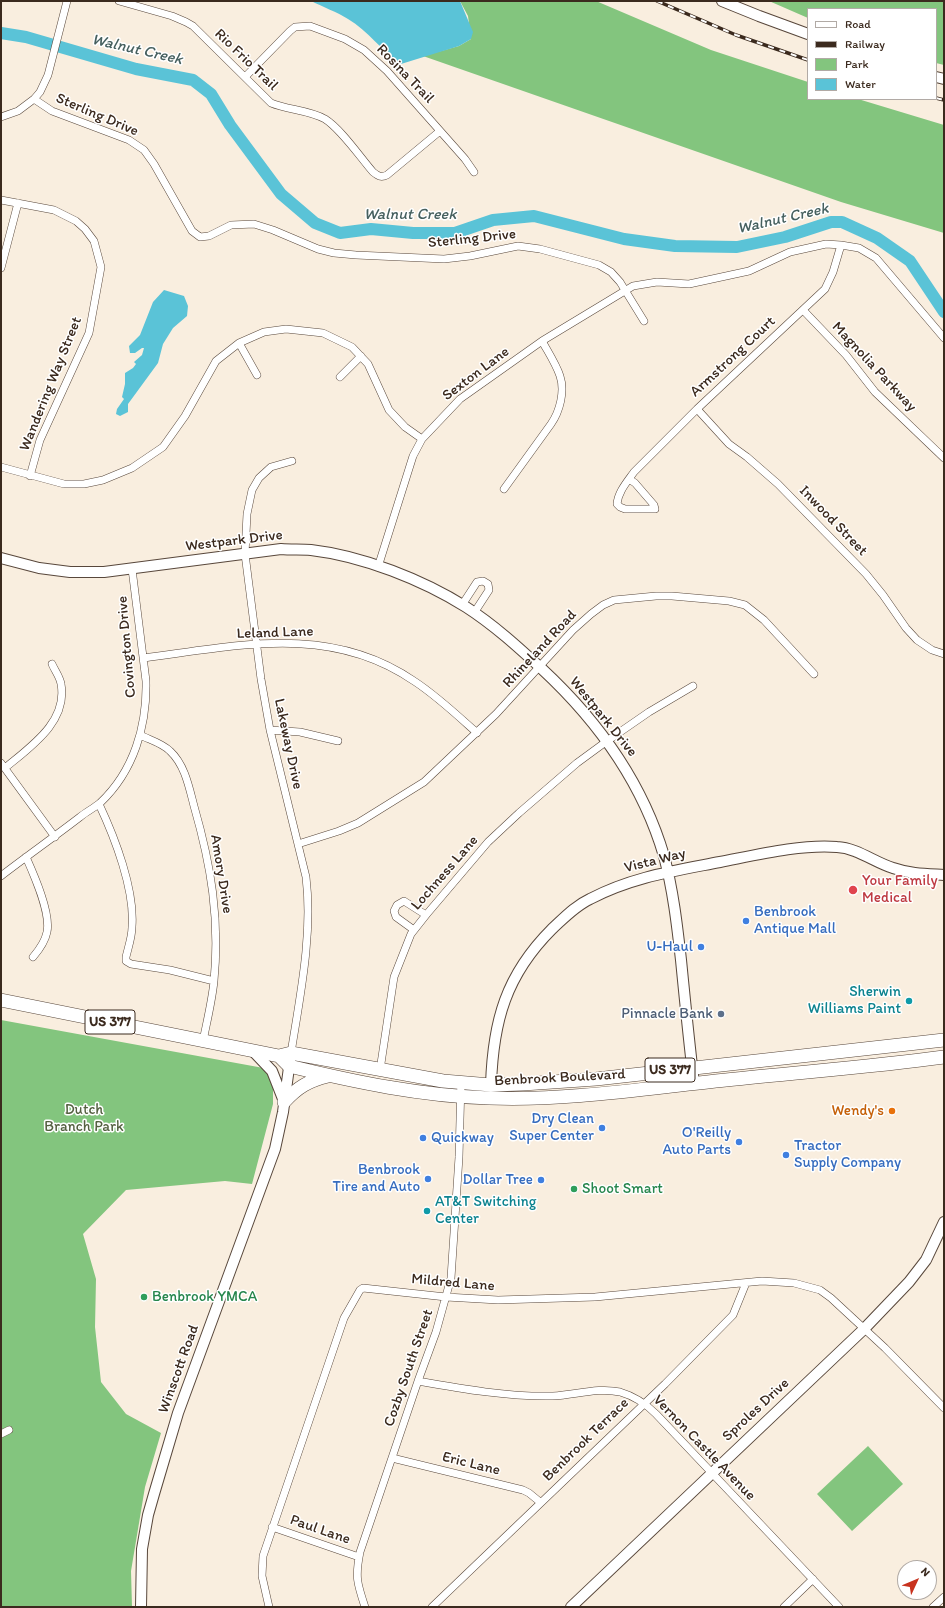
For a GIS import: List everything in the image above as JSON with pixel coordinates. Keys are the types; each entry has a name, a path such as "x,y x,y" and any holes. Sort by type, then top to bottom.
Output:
{"highway":[{"name":"Benbrook Boulevard","path":"1,1000 253,1051 285,1054 443,1081 491,1085 596,1079 692,1067 944,1040"},
{"path":"285,1054 289,1066"},
{"name":"Benbrook Boulevard","path":"289,1066 329,1075 428,1093 490,1098 542,1098 597,1094 944,1057"},
{"path":"284,1102 306,1083 329,1075"}],"street":[{"path":"1,117 18,111 34,99 40,92 48,75 67,1"},
{"name":"Rio Frio Trail","path":"119,1 172,16 193,26 271,103 325,119 334,126 378,176 383,177 387,175 440,131"},
{"path":"722,1 807,34"},
{"name":"Rosina Trail","path":"245,77 295,27 310,26 345,39 364,50 387,71 466,159 474,172"},
{"name":"Sterling Drive","path":"34,99 52,111 129,140 144,150 158,170 192,231 200,237 209,236 231,225 254,224 273,230 318,249 334,253 436,258 470,256 518,246 540,249 599,265 611,272 625,290"},
{"name":"Wandering Way Street","path":"1,200 54,210 76,222 86,229 94,241 101,267 89,333 40,440 30,476"},
{"path":"1,268 18,203"},
{"path":"644,321 625,290 632,286 657,282 689,284 749,271 790,252 826,244 859,248 876,258 944,338"},
{"name":"Armstrong Court","path":"629,479 635,483 654,505 655,509 625,509 617,504 618,496 629,479 634,472 697,409 825,289 834,272 841,245"},
{"name":"Sexton Lane","path":"378,567 413,456 422,439 460,400 542,341 625,290"},
{"name":"Magnolia Parkway","path":"802,310 846,355 875,392 944,458"},
{"path":"1,467 64,484 84,484 103,480 132,468 163,446 185,416 216,361 239,343 264,332 286,329 323,333 352,347 368,364 389,410 405,427 422,439"},
{"path":"504,489 551,424 557,415 560,405 560,376 542,341"},
{"path":"239,343 257,375"},
{"path":"340,378 361,356"},
{"name":"Inwood Street","path":"697,409 729,444 747,457 778,484 860,568 883,595 906,628 918,640 932,650 944,654"},
{"name":"Lakeway Drive","path":"285,1054 300,998 309,905 306,877 270,730 245,554 247,514 252,490 259,478 271,467 292,462"},
{"name":"Westpark Drive","path":"1,558 39,568 70,572 104,572 132,570 281,549 310,550 352,558 428,586 462,605 502,633 561,686 622,761 642,800 658,840 668,871 675,906 694,1083"},
{"name":"Covington Drive","path":"1,876 99,804 122,776 136,749 140,735 146,696 144,658 132,570"},
{"path":"462,605 477,582 483,581 488,584 489,590 474,613"},
{"name":"Rhineland Road","path":"298,844 340,832 358,823 424,782 477,733 573,630 603,605 614,600 624,598 672,596 729,601 745,605 764,620 814,674"},
{"name":"Leland Lane","path":"144,658 257,644 290,642 320,644 349,651 397,670 419,684 477,733"},
{"path":"52,664 61,685 61,698 58,710 43,736 3,766 55,837"},
{"name":"Lochness Lane","path":"380,1070 394,977 401,956 414,930 426,915 488,842 577,763 649,712 693,686"},
{"path":"270,730 300,732 338,741"},
{"name":"Amory Drive","path":"140,735 170,751 179,762 185,773 201,831 215,905 216,929 214,981 203,1041"},
{"path":"99,804 114,838 129,893 132,930 126,961 131,964 170,970 214,981"},
{"name":"Vista Way","path":"491,1085 501,1010 513,980 528,957 545,936 566,915 589,899 623,884 668,871 805,847 823,846 847,849 894,869 909,872 944,874"},
{"path":"26,857 43,901 47,926 45,940 33,957"},
{"path":"414,930 396,917 394,911 397,905 404,901 426,915"},
{"path":"253,1051 272,1071 284,1102"},
{"name":"Winscott Road","path":"141,1607 142,1549 148,1515 178,1413 275,1149 289,1066"},
{"name":"Cozby South Street","path":"365,1607 357,1582 359,1557 436,1332 451,1278 459,1157 461,1082"},
{"name":"Sproles Drive","path":"571,1607 606,1576 712,1472 864,1328 909,1282 926,1260 944,1222"},
{"name":"Mildred Lane","path":"269,1607 264,1591 262,1565 263,1556 339,1331 344,1318 360,1290 365,1288 446,1297 498,1300 595,1298 746,1283 776,1281 794,1283 820,1290 831,1298 885,1348 944,1408"},
{"name":"Benbrook Terrace","path":"432,1607 665,1384 733,1315 746,1283"},
{"name":"Vernon Castle Avenue","path":"418,1381 470,1390 517,1395 554,1396 601,1391 619,1392 644,1403 712,1472 839,1607"},
{"path":"1,1434 9,1430"},
{"name":"Eric Lane","path":"392,1458 523,1490 540,1502"},
{"name":"Paul Lane","path":"272,1527 359,1557"},
{"path":"784,1607 813,1579"},
{"path":"933,1607 944,1597"}],"green space":[{"path":"460,1 596,1 711,50 807,82 807,100 861,100 944,125 944,233 841,202 423,56 459,46 471,39 468,16"},
{"path":"769,1 944,1 944,65 937,63 937,8 807,8 807,18"},
{"name":"Dutch Branch Park","path":"1,1020 269,1069 273,1081 273,1104 252,1184 225,1181 126,1190 83,1234 96,1279 95,1327 101,1382 126,1414 161,1433 145,1487 131,1571 132,1607 1,1607"},
{"path":"868,1446 903,1484 852,1531 817,1494"}],"water":[{"path":"311,1 460,1 473,32 471,39 459,46 401,64 369,35 348,19"},
{"path":"164,290 184,296 188,306 187,316 173,328 163,344 158,363 128,404 128,412 120,416 116,414 117,409 124,399 122,397 125,384 125,373 133,368 136,364 134,362 142,355 144,348 135,353 130,353 129,346 140,335 153,302"}],"waterway":[{"name":"Walnut Creek","path":"1,33 26,37 136,69 193,80 211,94 230,125 281,194 315,223 340,233 371,229 413,233 455,233 493,220 534,216 624,239 675,246 737,247 785,237 831,222 842,222 877,238 910,261 944,312"}],"railway":[{"path":"657,1 736,35 807,60"},
{"path":"937,98 944,100"}],"place":[{"name":"Your Family Medical","path":"853,890"},
{"name":"Benbrook Antique Mall","path":"746,921"},
{"name":"U-Haul","path":"701,947"},
{"name":"Sherwin Williams Paint","path":"909,1001"},
{"name":"Pinnacle Bank","path":"721,1014"},
{"name":"Wendy's","path":"892,1111"},
{"name":"Dry Clean Super Center","path":"602,1128"},
{"name":"Quickway","path":"423,1138"},
{"name":"O'Reilly Auto Parts","path":"739,1142"},
{"name":"Tractor Supply Company","path":"786,1155"},
{"name":"Benbrook Tire and Auto","path":"428,1179"},
{"name":"Dollar Tree","path":"541,1180"},
{"name":"Shoot Smart","path":"574,1189"},
{"name":"AT&T Switching Center","path":"427,1211"},
{"name":"Benbrook YMCA","path":"144,1297"}]}
